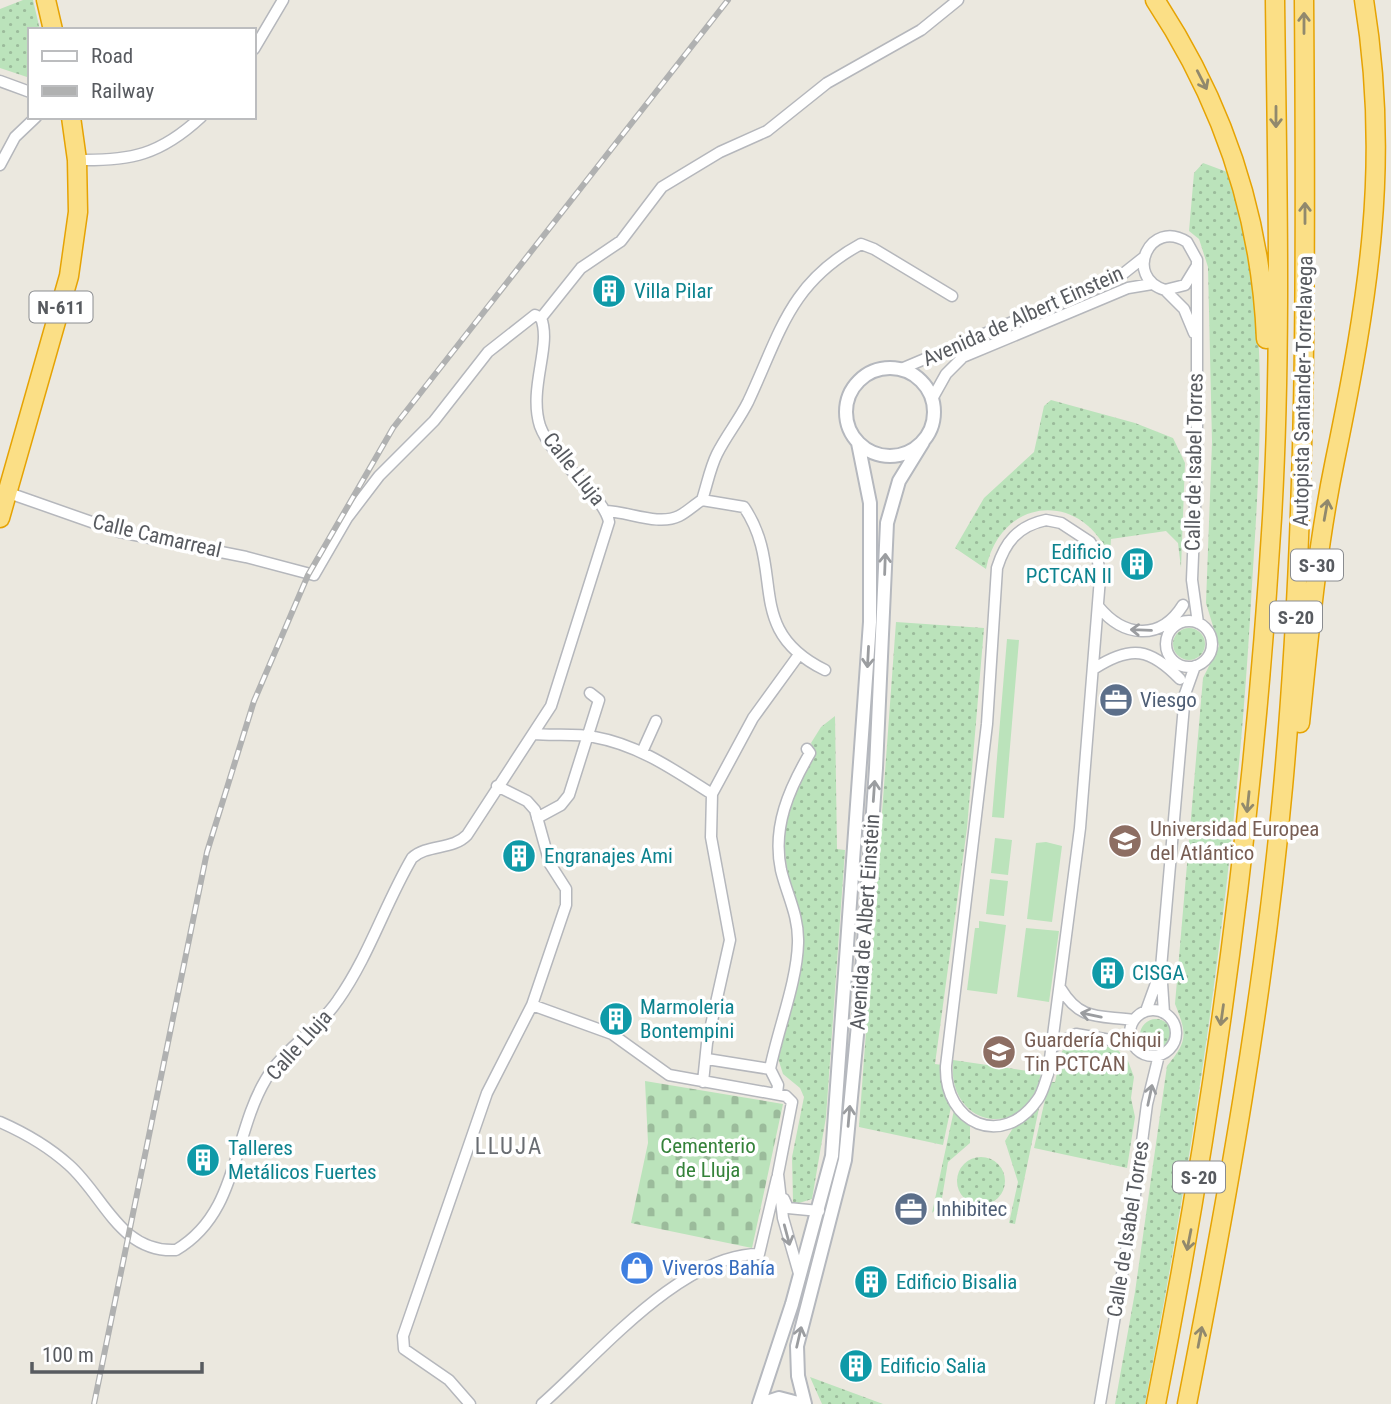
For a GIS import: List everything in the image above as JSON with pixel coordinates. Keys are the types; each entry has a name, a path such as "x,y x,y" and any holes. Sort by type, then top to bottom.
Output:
{"highway":[{"path":"46,0 53,28"},
{"name":"S-30","path":"1155,0 1191,59 1226,133 1248,208 1261,279 1266,351 1266,461 1255,734"},
{"name":"Autopista Santander-Torrelavega","path":"1156,1404 1193,1220 1233,934 1255,734 1272,516 1275,425 1275,0"},
{"name":"Autopista Santander-Torrelavega","path":"1186,1404 1237,1135 1273,876 1296,616 1305,375 1304,0"},
{"name":"S-30","path":"1237,1135 1290,810 1324,519 1385,235 1390,178 1389,120 1381,62 1364,0"},
{"name":"N-611","path":"0,518 4,491 69,276 78,212 77,160 71,119"}],"main road":[{"path":"901,369 918,379 932,399 932,423 923,442 891,457 878,455 858,443 848,422 849,395 863,378 873,372 901,369"},
{"name":"Avenida de Albert Einstein","path":"803,1404 796,1346 845,1160 859,1014 876,768 887,523 899,481 923,442"},
{"name":"Avenida de Albert Einstein","path":"760,1404 771,1376 819,1211 832,1156 870,622 870,503 858,443"},
{"path":"760,1404 779,1398 803,1404"}],"street":[{"path":"256,46 283,0"},
{"path":"541,318 581,268 621,241 647,205 679,175 767,131 827,83 921,30 958,0"},
{"path":"0,81 28,91"},
{"path":"0,165 15,137 34,119"},
{"path":"77,160 118,161 139,157 170,143 199,119"},
{"path":"1174,236 1192,247 1196,267 1185,285 1165,290 1153,284 1146,276 1143,258 1154,241 1174,236"},
{"path":"607,510 634,513 661,521 678,517 702,500 716,455 744,410 791,305 806,286 845,253 861,244 874,249 952,296"},
{"name":"Avenida de Albert Einstein","path":"901,369 1119,277 1143,258"},
{"name":"Calle de Isabel Torres","path":"1196,267 1197,458 1192,580 1198,622"},
{"name":"Avenida de Albert Einstein","path":"932,399 946,374 963,357 1128,288 1153,284"},
{"name":"Calle de Isabel Torres","path":"1165,290 1184,309 1196,344"},
{"name":"Calle Camarreal","path":"4,491 120,532 246,556 308,575 319,572 347,518 379,475 434,421 488,352 535,315 541,318"},
{"name":"Calle Lluja","path":"0,1122 34,1139 71,1166 128,1235 160,1250 176,1250 205,1227 229,1182 264,1083 275,1065 317,1027 338,1000 412,858 423,850 463,840 551,706 609,522 607,510 571,472 545,437 540,424 536,409 538,369 544,334 541,318"},
{"path":"702,500 739,504 747,510 768,572 774,623 798,656 825,670"},
{"path":"1046,520 1061,523 1080,532 1097,554 1095,668 1080,828 1053,1047 1040,1098 1025,1115 1007,1125 990,1128 972,1122 953,1104 946,1082 946,1066 987,724 998,568 1003,548 1014,534 1032,523 1046,520"},
{"name":"Calle de Isabel Torres","path":"1181,621 1183,605 1192,580"},
{"path":"1098,606 1111,623 1126,629 1155,630 1167,624 1183,605"},
{"path":"1164,1013 1161,968 1185,694 1195,666 1207,658 1212,645 1208,630 1198,622 1181,621 1166,637 1167,652 1174,662 1185,694"},
{"path":"1095,668 1115,656 1138,653 1160,660 1180,679"},
{"path":"703,1082 707,1043 730,940 711,837 712,794 753,718 798,656"},
{"path":"1174,662 1195,666"},
{"path":"537,818 561,805 569,795 599,700 590,693"},
{"path":"642,752 656,721"},
{"path":"534,734 587,736 642,752 712,794"},
{"path":"777,1093 778,1085 770,1069 798,944 797,919 781,869 781,819 789,792 810,753 807,749"},
{"path":"470,1404 449,1380 404,1349 403,1336 488,1093 532,1004 566,905 566,889 550,864 535,810 527,802 498,786"},
{"path":"1146,1011 1164,1013 1171,1018 1176,1035 1173,1044 1159,1055 1142,1053 1133,1044 1130,1030 1134,1020 1146,1011 1161,968"},
{"path":"1060,989 1070,1005 1079,1012 1134,1020"},
{"path":"532,1004 612,1034 669,1075 777,1093 792,1102 759,1254 724,1260 660,1297 634,1316 542,1404"},
{"path":"1053,1047 1076,1034 1133,1044"},
{"name":"Calle de Isabel Torres","path":"1100,1404 1133,1210 1147,1104 1159,1055"},
{"path":"707,1059 770,1069"},
{"path":"778,1174 783,1218 800,1276"},
{"path":"781,1192 788,1208 819,1211"}],"green space":[{"path":"23,0 33,0 40,28 28,28 28,77 0,68 0,9"},
{"path":"1203,163 1230,173 1245,231 1258,333 1260,429 1243,718 1223,915 1196,1111 1145,1404 1115,1404 1135,1292 1167,1066 1179,1050 1183,1037 1182,1023 1175,1004 1203,678 1219,646 1206,603 1212,442 1208,267 1199,239 1189,231 1194,173"},
{"path":"1051,400 1135,423 1173,438 1185,463 1181,568 1178,543 1166,531 1111,539 1110,557 1097,535 1080,520 1062,512 1042,510 1024,516 1007,527 994,545 986,569 955,548 984,498 1034,452 1044,406"},
{"path":"896,622 984,628 967,828 935,1064 942,1065 942,1087 951,1107 943,1145 859,1127"},
{"path":"1189,628 1200,633 1205,644 1200,655 1189,660 1178,655 1173,644 1178,633"},
{"path":"1007,639 1019,640 1004,818 992,817"},
{"path":"835,716 837,849 845,850 826,1117 812,1199 799,1203 793,1202 792,1157 804,1097 800,1088 783,1074 778,1058 803,942 801,922 787,871 785,835 797,786 816,753 811,743 821,727"},
{"path":"995,838 1012,840 1008,875 991,873"},
{"path":"1046,842 1062,846 1052,922 1027,919 1036,843"},
{"path":"990,879 1008,881 1004,916 986,914"},
{"path":"979,921 1006,925 997,994 967,990 975,928 979,928"},
{"path":"1026,928 1059,931 1049,1002 1017,997"},
{"path":"1156,1019 1167,1024 1172,1035 1167,1046 1156,1051 1145,1046 1140,1035 1145,1024"},
{"path":"1074,1042 1116,1048 1128,1061 1134,1077 1131,1098 1135,1117 1127,1168 1034,1148 1049,1082 1055,1082 1062,1051"},
{"path":"953,1060 1041,1073 1033,1095 1021,1110 1006,1118 990,1119 974,1113 962,1101 954,1083"},
{"name":"Cementerio de Lluja","path":"645,1081 783,1104 752,1248 631,1223 648,1143"},
{"path":"1039,1108 1015,1224 1009,1223 1018,1182 1005,1141 1013,1128"},
{"path":"954,1110 970,1125 970,1143 948,1162 941,1204 932,1213"},
{"path":"981,1157 998,1164 1005,1181 998,1198 981,1205 964,1198 957,1181 964,1164"},
{"path":"810,1377 883,1404 822,1404"}],"railway":[{"path":"94,1404 207,852 254,701 308,575 393,428 728,0"}],"place":[{"name":"Villa Pilar","path":"609,291"},
{"name":"Edificio PCTCAN II","path":"1137,564"},
{"name":"Viesgo","path":"1116,700"},
{"name":"Universidad Europea del Atlántico","path":"1125,841"},
{"name":"Engranajes Ami","path":"519,856"},
{"name":"CISGA","path":"1108,973"},
{"name":"Marmoleria Bontempini","path":"616,1019"},
{"name":"Guardería Chiqui Tin PCTCAN","path":"999,1052"},
{"name":"Talleres Metálicos Fuertes","path":"203,1160"},
{"name":"Inhibitec","path":"911,1209"},
{"name":"Viveros Bahía","path":"637,1268"},
{"name":"Edificio Bisalia","path":"871,1282"},
{"name":"Edificio Salia","path":"856,1366"}],"district":[{"name":"LLUJA","path":"509,1146"}]}
